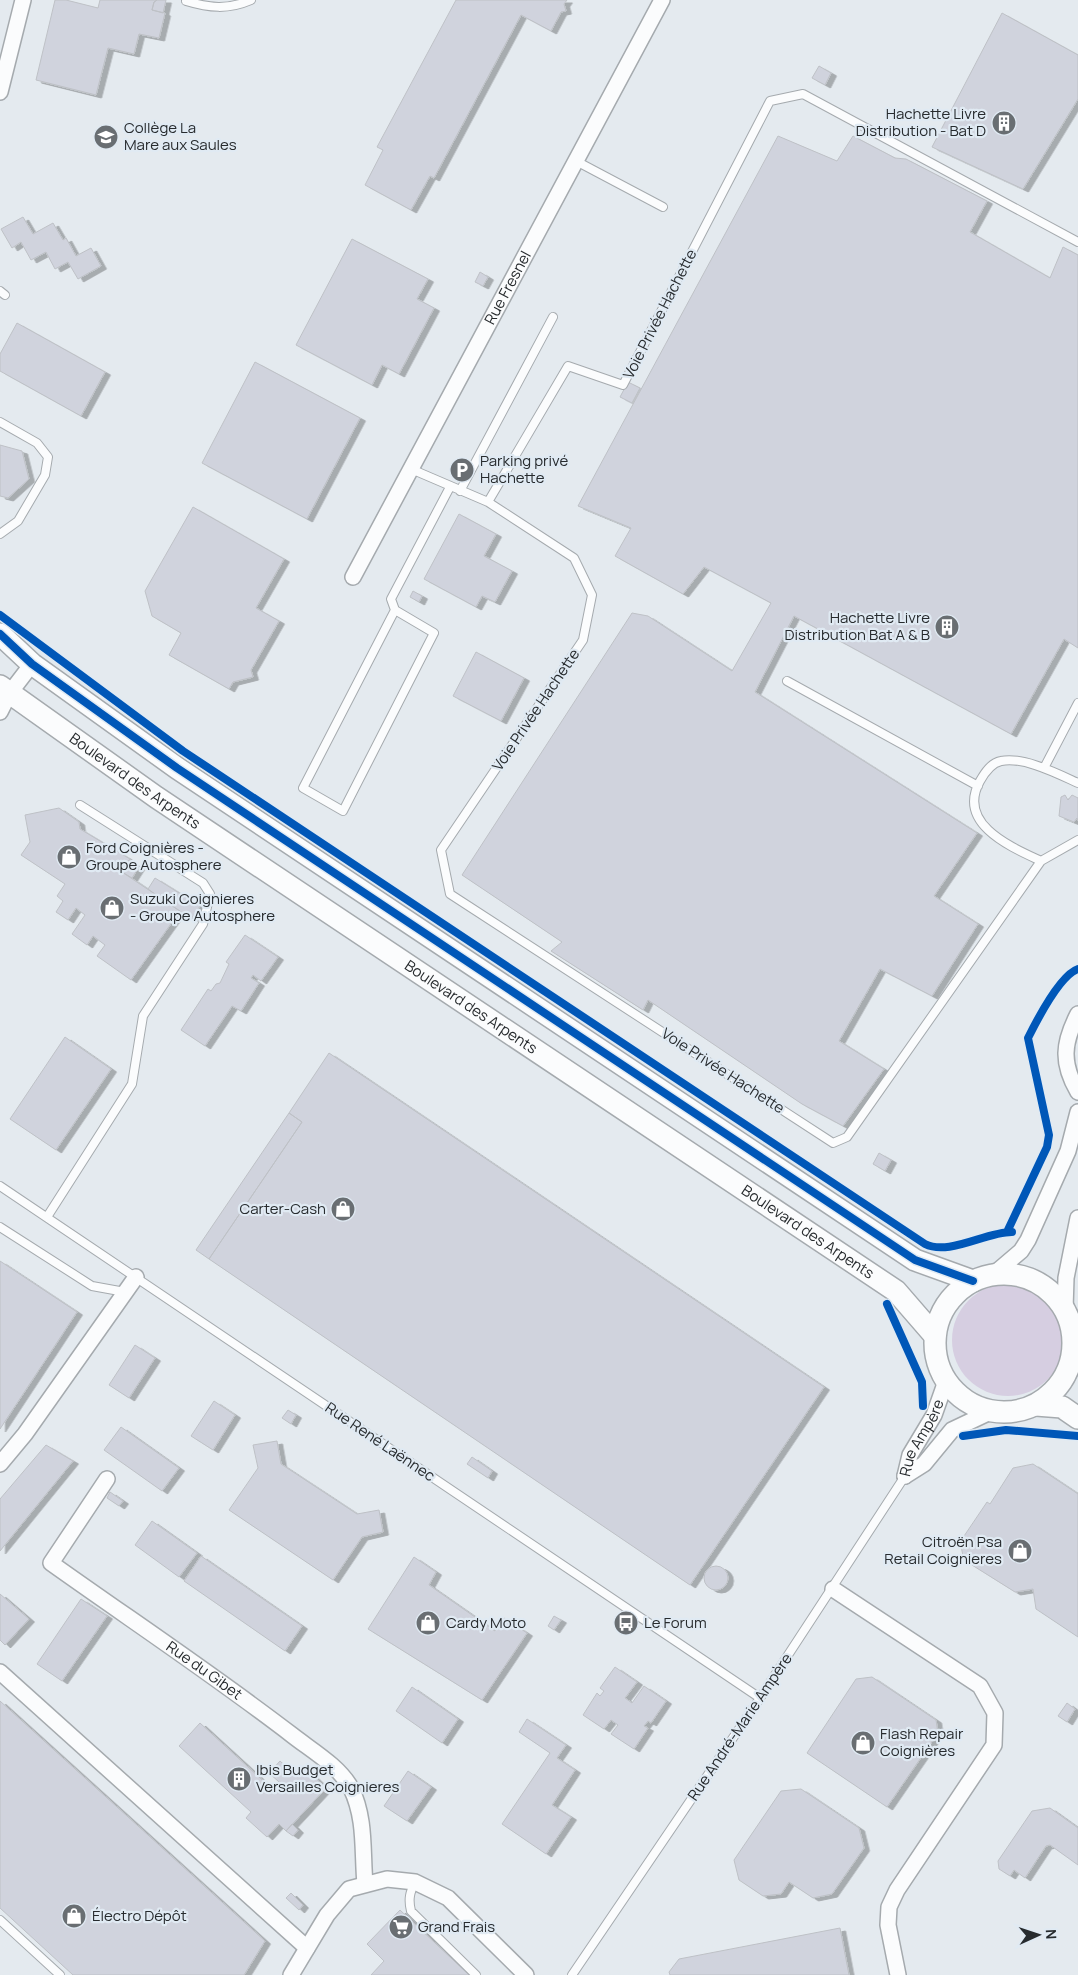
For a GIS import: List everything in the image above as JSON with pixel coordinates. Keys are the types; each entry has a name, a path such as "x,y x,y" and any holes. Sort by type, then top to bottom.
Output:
{"street":[{"path":"0,92 23,0"},
{"name":"Rue Fresnel","path":"353,577 662,0"},
{"path":"0,634 32,664 177,768 915,1260 973,1281"},
{"path":"3,697 32,664"},
{"name":"Boulevard des Arpents","path":"3,697 896,1291 935,1336"},
{"path":"1078,1014 1068,1033 1065,1056 1070,1078 1078,1092"},
{"path":"994,1274 1020,1251 1028,1240 1068,1151 1078,1112"},
{"path":"1065,1308 1066,1278 1078,1218"},
{"path":"1036,1405 1056,1390 1069,1370 1076,1353 1074,1332 1065,1308 1055,1295 1042,1284 1023,1276 994,1274 973,1281 956,1293 944,1307 938,1322 935,1336 936,1359 946,1381 956,1394 970,1404 990,1412 1006,1413 1036,1405 1062,1407 1078,1418"},
{"path":"0,1464 25,1434 136,1277"},
{"name":"Rue Ampère","path":"905,1476 910,1455 934,1415 946,1381"},
{"name":"Rue Ampère","path":"905,1476 924,1464 952,1430 990,1412"},
{"name":"Rue du Gibet","path":"107,1479 51,1563 275,1722 332,1766 350,1786 360,1809 364,1831 365,1884"},
{"path":"833,1588 980,1686 995,1713 994,1745 897,1890 888,1907 888,1925 898,1975"},
{"path":"0,1672 307,1948"},
{"path":"291,1975 327,1915 349,1889 387,1879 415,1882 448,1898 526,1975"}],"lane":[{"path":"186,1 207,8 251,0"},
{"name":"Voie Privée Hachette","path":"1078,242 803,94 770,101 623,385 568,366 488,502 574,558 592,595 583,640 441,850 450,894 833,1143 847,1137 1041,861 1078,840"},
{"path":"576,161 663,207"},
{"path":"460,491 553,317"},
{"path":"0,422 37,443 48,457 45,475 18,521 0,534"},
{"path":"411,468 450,487 488,502"},
{"path":"395,610 303,788 343,811 434,633 395,610 391,599 450,487"},
{"path":"787,681 978,786"},
{"path":"1044,768 1078,703"},
{"path":"1041,861 998,840 983,826 975,808 978,786 993,764 1003,760 1044,768 1078,783"},
{"path":"47,1217 132,1084 143,1016 203,924 210,894 203,883 80,805"},
{"name":"Rue René Laënnec","path":"0,1186 760,1698"},
{"path":"0,1226 92,1286 126,1293"},
{"name":"Rue André-Marie Ampère","path":"572,1975 760,1698 905,1476"},
{"path":"415,1882 410,1894 409,1903 411,1911 476,1975"},
{"path":"0,1920 60,1975"}],"shaded area":[{"path":"1008,1284 1019,1285 1029,1289 1047,1301 1059,1319 1063,1329 1063,1351 1059,1361 1047,1379 1029,1391 1019,1395 1008,1396 997,1395 987,1391 969,1379 957,1361 953,1351 952,1340 953,1329 957,1319 969,1301 987,1289 997,1285"}],"building":[{"path":"55,0 66,0 98,8 100,0 157,0 154,2 152,10 165,13 159,38 139,34 134,54 108,48 96,95 36,80"},
{"path":"166,0 163,13 152,10 154,2"},
{"path":"456,0 567,0 564,4 566,11 561,12 551,31 521,15 434,178 430,176 411,210 365,185 383,150 377,147"},
{"name":"Hachette Livre Distribution - Bat D","path":"1002,13 1078,55 1078,99 1023,189 932,147"},
{"path":"819,66 831,73 825,85 812,78"},
{"name":"Hachette Livre Distribution Bat A & B","path":"778,136 837,161 853,136 895,158 906,159 987,201 970,232 1050,278 1063,247 1078,255 1078,648 1064,639 1011,734 794,616 755,692 977,833 934,896 978,924 932,996 880,969 839,1041 884,1069 843,1126 802,1104 648,1000 643,1010 551,951 562,942 462,875 632,613 648,616 732,671 771,603 704,567 683,594 615,556 631,528 578,506"},
{"path":"23,217 33,234 53,223 63,240 66,238 76,256 91,248 101,266 78,279 68,262 55,269 46,252 31,260 21,242 12,248 1,229"},
{"path":"352,239 428,279 417,299 434,308 399,374 382,365 372,385 296,345"},
{"path":"480,272 488,277 483,286 475,282"},
{"path":"17,323 105,372 81,416 0,371 0,354"},
{"path":"255,362 360,418 307,519 202,463"},
{"path":"628,382 640,388 632,403 620,397"},
{"path":"0,445 22,451 29,479 8,498 0,496"},
{"path":"193,507 284,559 256,608 279,621 251,670 253,677 233,682 229,689 169,655 181,633 152,616 145,591"},
{"path":"459,514 496,534 484,556 512,571 495,602 482,596 476,607 424,579"},
{"path":"413,591 422,596 419,602 410,597"},
{"path":"476,652 524,678 501,721 453,696"},
{"path":"1065,795 1068,800 1072,795 1078,798 1078,821 1077,818 1074,822 1059,816 1061,797"},
{"path":"59,808 79,822 80,829 130,859 122,872 180,911 131,980 97,956 105,945 93,936 87,945 72,934 85,915 76,908 68,920 56,912 63,901 57,896 65,884 21,855 30,842 25,815"},
{"path":"129,860 139,867 132,878 122,872"},
{"path":"155,878 200,906 191,919 148,889"},
{"path":"245,935 278,957 261,981 253,975 251,978 259,983 241,1011 232,1006 205,1046 181,1030 208,989 211,991 216,984 220,983 229,964 226,962"},
{"path":"65,1037 111,1069 56,1150 10,1119"},
{"path":"329,1053 824,1387 690,1585 209,1259 302,1122 289,1113"},
{"path":"289,1113 302,1122 209,1259 196,1250"},
{"path":"879,1153 891,1160 885,1171 873,1164"},
{"path":"0,1261 77,1312 0,1429"},
{"path":"135,1345 155,1358 129,1398 109,1385"},
{"path":"214,1401 235,1415 213,1450 191,1436"},
{"path":"288,1410 296,1415 291,1424 282,1418"},
{"path":"121,1427 179,1468 162,1491 104,1450"},
{"path":"277,1441 281,1464 357,1514 379,1510 383,1532 362,1537 333,1580 229,1510 258,1468 253,1445"},
{"path":"46,1445 73,1461 0,1551 0,1499"},
{"path":"472,1457 492,1471 488,1478 467,1464"},
{"name":"Citroën Psa Retail Coignieres","path":"1033,1464 1078,1494 1078,1637 1036,1609 1033,1589 1015,1592 964,1560 960,1542 987,1502 990,1504 1013,1468"},
{"path":"110,1492 123,1501 119,1506 107,1498"},
{"path":"152,1521 197,1553 179,1577 135,1545"},
{"path":"201,1556 302,1626 285,1651 184,1581"},
{"name":"Cardy Moto","path":"414,1557 436,1572 429,1585 495,1631 504,1618 527,1633 482,1700 368,1629"},
{"path":"716,1566 721,1567 727,1573 727,1583 721,1589 716,1590 711,1589 705,1583 704,1578 705,1573 711,1567"},
{"path":"0,1594 29,1619 5,1645 0,1640"},
{"path":"81,1599 107,1616 62,1681 37,1664"},
{"path":"554,1616 561,1620 554,1630 548,1626"},
{"path":"615,1667 637,1682 625,1698 632,1703 644,1686 666,1701 651,1723 648,1721 644,1726 648,1728 634,1749 611,1734 618,1725 611,1720 604,1729 583,1715 597,1693 600,1696 604,1691 600,1688"},
{"path":"872,1677 936,1720 938,1733 887,1807 807,1753 856,1679"},
{"path":"412,1687 458,1719 442,1743 396,1711"},
{"path":"0,1701 265,1941 244,1975 73,1975 0,1908"},
{"path":"1067,1703 1075,1709 1067,1722 1058,1716"},
{"path":"527,1719 566,1745 557,1758 575,1770 552,1805 571,1817 546,1854 502,1824 550,1753 519,1732"},
{"name":"Ibis Budget Versailles Coignieres","path":"200,1723 272,1789 279,1782 269,1773 280,1761 298,1777 306,1769 326,1788 286,1831 279,1824 267,1837 246,1818 251,1812 179,1746"},
{"path":"408,1771 431,1787 407,1821 384,1806"},
{"path":"801,1789 859,1828 864,1848 832,1894 813,1898 789,1882 781,1894 763,1896 739,1880 734,1860 781,1791"},
{"path":"1050,1808 1078,1828 1078,1865 1050,1845 1046,1846 1025,1878 1014,1870 1010,1876 999,1869 998,1861 1032,1811"},
{"path":"292,1824 298,1830 293,1836 286,1831"},
{"path":"291,1893 303,1905 299,1910 286,1898"},
{"name":"Grand Frais","path":"400,1910 469,1975 371,1975 384,1961 367,1944"},
{"path":"840,1928 849,1975 670,1975 669,1972 679,1959"}],"cycle path":[{"path":"0,615 183,751 925,1244 945,1247 1012,1232"},
{"path":"0,634 32,664 177,768 915,1260 973,1281"},
{"path":"1007,1232 1047,1147 1049,1135 1028,1038 1057,989 1071,973 1078,969"},
{"path":"887,1304 922,1382 923,1406"},
{"path":"963,1436 1006,1430 1078,1436"}],"place":[{"name":"Hachette Livre Distribution - Bat D","path":"1004,123"},
{"name":"Collège La Mare aux Saules","path":"106,137"},
{"name":"Parking privé Hachette","path":"462,470"},
{"name":"Hachette Livre Distribution Bat A & B","path":"947,627"},
{"name":"Ford Coignières - Groupe Autosphere","path":"69,857"},
{"name":"Suzuki Coignieres - Groupe Autosphere","path":"112,908"},
{"name":"Carter-Cash","path":"343,1209"},
{"name":"Citroën Psa Retail Coignieres","path":"1020,1551"},
{"name":"Cardy Moto","path":"428,1623"},
{"name":"Le Forum","path":"626,1623"},
{"name":"Flash Repair Coignières","path":"863,1743"},
{"name":"Ibis Budget Versailles Coignieres","path":"239,1779"},
{"name":"Électro Dépôt","path":"74,1916"},
{"name":"Grand Frais","path":"401,1927"}]}
